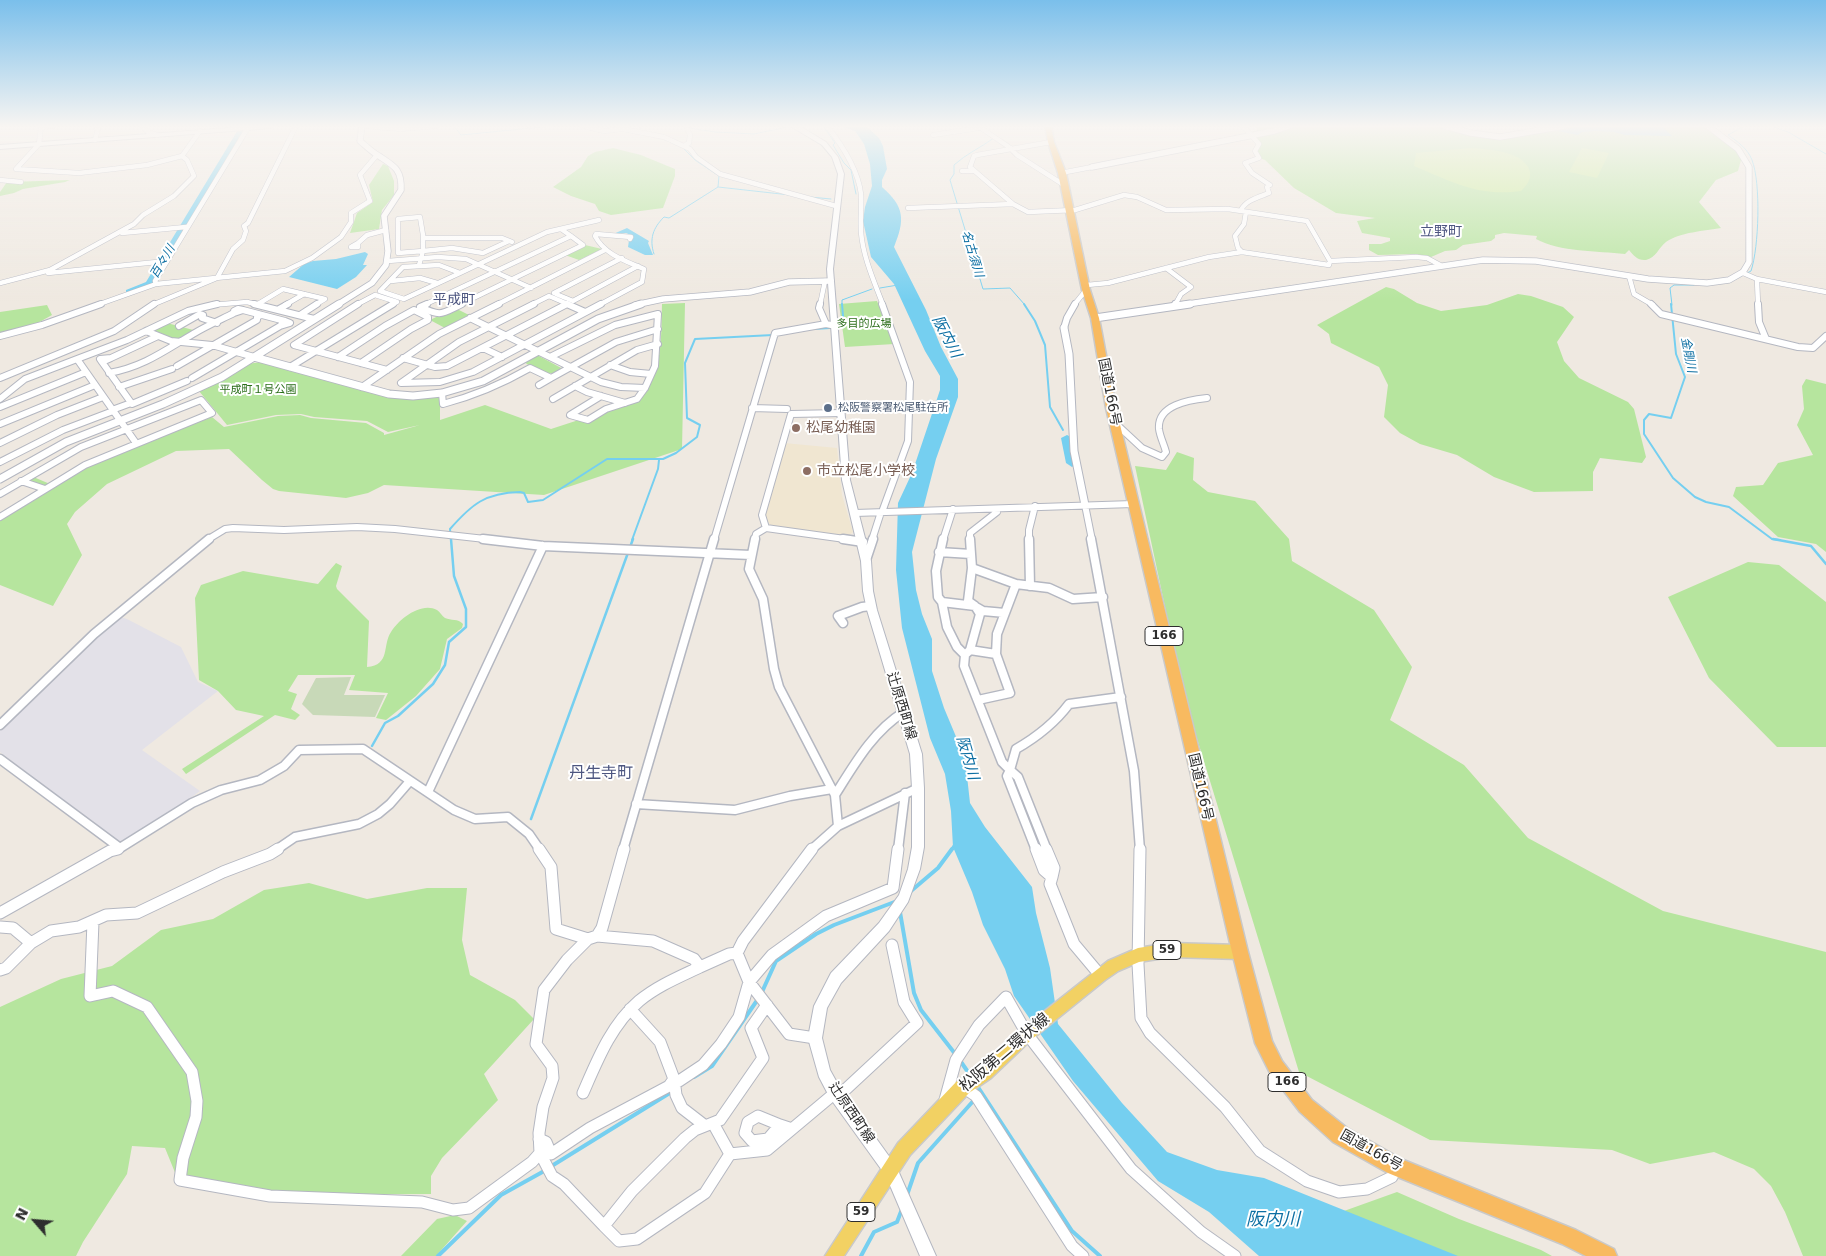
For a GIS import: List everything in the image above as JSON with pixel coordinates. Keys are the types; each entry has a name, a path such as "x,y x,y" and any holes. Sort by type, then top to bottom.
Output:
{"highway":[{"name":"国道166号","path":"1064,186 1095,318 1114,422 1240,952 1264,1043 1276,1067 1306,1106 1340,1135 1395,1166 1569,1237 1608,1256"}],"main road":[{"name":"辻原西町線","path":"839,185 828,281 836,327 846,480 863,542 871,606 916,754 918,847 914,868 904,898 884,927 836,978 821,1006 815,1038 824,1072 835,1093 891,1170 928,1256"},
{"name":"松阪第二環状線","path":"834,1256 904,1149 963,1087 985,1072 1027,1034 1100,975 1113,966 1138,954 1170,950 1240,952"}],"street":[{"path":"43,273 120,233 143,215 174,196 185,185"},
{"path":"156,284 155,281 212,185"},
{"path":"0,378 114,331 158,302 217,278 233,249 243,240 246,231 244,226 248,222 267,185"},
{"path":"0,336 42,326 156,284 285,271 328,248 347,229 351,222 351,213 370,201 363,185"},
{"path":"0,479 66,442 196,390 254,357 372,283 388,261 389,252 384,220 386,213 400,196 401,185"},
{"path":"758,185 836,206"},
{"path":"859,185 861,232 866,258 910,382 908,441 866,560"},
{"path":"990,185 1021,209 1034,212 1075,210 1124,195 1137,197 1166,210 1244,211 1309,221 1313,234 1330,261"},
{"path":"1242,252 1238,248 1235,236 1244,224 1244,211 1252,200 1269,193 1267,188 1269,185"},
{"path":"1743,273 1749,262 1750,185"},
{"path":"908,208 1013,204"},
{"path":"419,266 422,258 422,250 425,234 420,217 398,219 398,253 422,250 458,249 483,253 510,241"},
{"path":"460,273 441,265 402,267 380,291 404,299 437,283 460,273 547,232 599,220"},
{"path":"120,233 186,227"},
{"path":"561,229 571,236 583,245 441,314 435,314 420,307 571,236"},
{"path":"358,243 367,235 386,230"},
{"path":"585,312 549,296 459,342 401,383 430,383 449,380 474,372 642,282 644,269 597,244 595,236 596,234 608,238 624,235 631,236 630,239"},
{"path":"424,238 502,238 519,245"},
{"path":"362,387 433,338 606,250"},
{"path":"1330,261 1329,266 1242,252 1209,257 1087,288 1064,322 1064,328 1069,354 1074,451 1103,597 1134,771 1140,838 1138,954 1141,1018 1150,1033 1225,1107 1260,1151 1306,1181 1339,1192 1367,1189 1392,1177 1395,1166"},
{"path":"388,261 453,257 479,264 531,288"},
{"path":"1330,261 1416,257 1427,258 1440,265"},
{"path":"622,258 554,293 573,301 638,266"},
{"path":"1095,318 1466,261 1517,259 1629,276 1698,283 1716,282 1743,273 1757,278 1826,292"},
{"path":"0,283 43,273 167,261"},
{"path":"1166,268 1191,287 1181,294 1174,306"},
{"path":"1629,276 1634,294 1653,305 1662,314 1814,349 1818,347 1826,336"},
{"path":"391,281 420,278 437,283"},
{"path":"1757,278 1758,322 1766,339"},
{"path":"146,331 182,342 212,345 290,368 395,395 420,396 442,393 483,381 604,316 636,305 664,300 750,292 789,282 828,281 819,308 826,324"},
{"path":"252,312 283,289 324,300 300,315"},
{"path":"278,309 304,294"},
{"path":"290,368 316,351 369,317 397,302 375,295 370,296 294,345 316,351 338,357 387,370"},
{"path":"0,399 21,382 39,373 77,360 198,308 229,302 261,305 314,319"},
{"path":"403,358 437,367 447,366 567,304"},
{"path":"0,462 63,430 189,379 238,352 282,324 275,319 262,317 243,310 217,322 157,357 110,374"},
{"path":"338,357 386,325 414,310 428,318 428,320 361,363"},
{"path":"275,319 287,312"},
{"path":"550,357 598,331 631,319 658,314 658,344 655,366 645,388 637,399 606,409 588,420 570,415 601,396"},
{"path":"120,388 174,368 262,317"},
{"path":"179,326 192,319 202,318 217,322"},
{"path":"470,318 590,377 614,386 645,388"},
{"path":"730,1154 705,1193 637,1239 619,1241 564,1184 552,1176 540,1153 539,1139 543,1108 553,1078 552,1066 536,1044 544,990 566,960 602,928 636,804 774,335 826,324 836,327"},
{"path":"540,384 622,338 658,329"},
{"path":"130,402 100,359 111,358 158,336"},
{"path":"553,398 636,350 658,344"},
{"path":"483,348 502,357"},
{"path":"77,360 136,442"},
{"path":"610,365 630,372 651,374"},
{"path":"442,393 443,404 468,398 497,386 530,368 551,378"},
{"path":"0,406 86,372"},
{"path":"0,424 43,404 95,385"},
{"path":"574,386 624,403"},
{"path":"0,443 57,415 103,397"},
{"path":"1114,422 1144,449 1152,454 1162,456 1166,452 1158,426 1162,418 1173,407 1185,401 1207,398"},
{"path":"0,494 69,453 125,429 202,400 212,413 136,442 85,465 0,517"},
{"path":"752,408 787,409"},
{"path":"766,528 763,513 791,414 841,413"},
{"path":"21,481 45,489"},
{"path":"855,513 1133,504"},
{"path":"1030,586 1029,530 1035,506"},
{"path":"953,509 939,552 936,571 938,597 942,602 975,606"},
{"path":"996,509 997,512 970,533 972,568 968,602 983,611 1005,613"},
{"path":"0,725 94,634 206,541 225,529 284,530 357,526 543,546 750,556"},
{"path":"838,826 834,792 779,687 774,669 763,599 750,569 750,556 756,534 766,528 863,542"},
{"path":"428,792 543,546"},
{"path":"939,552 971,554"},
{"path":"972,568 1016,584 1050,588 1073,599 1103,597"},
{"path":"978,700 1010,693 996,654 998,634 1016,584"},
{"path":"942,602 941,607 956,647 968,652 996,654"},
{"path":"843,623 838,616 862,607 871,606"},
{"path":"975,606 980,614 964,666 1002,762 1018,777 1054,868 1050,884 1074,944 1100,975"},
{"path":"1010,770 1016,749 1035,738 1056,721 1069,704 1120,697"},
{"path":"636,804 735,810 790,796 834,792 858,758 895,716 904,712"},
{"path":"0,913 110,851 120,848 192,803 221,790 260,780 284,766 298,750 363,749 454,810 475,819 508,817 529,834 551,867 556,929 592,938 653,941 694,959 700,967"},
{"path":"0,759 120,848"},
{"path":"0,970 6,968 31,943 51,930 79,927 106,915 137,913 223,872 270,854 295,838 359,824 378,814 390,804 410,781"},
{"path":"737,953 743,941 815,845 838,826 918,788"},
{"path":"674,1079 679,1081 703,1065 721,1044 739,1016 750,982 772,955 826,916 893,888 904,793"},
{"path":"93,922 90,996 113,991 147,1007 192,1072 197,1101 196,1117 183,1158 180,1180 270,1196 422,1202 453,1210 469,1208 532,1162 540,1153"},
{"path":"0,927 13,928 31,943"},
{"path":"730,1154 767,1150 787,1127 835,1093 846,1089 917,1023 904,1002 892,945"},
{"path":"737,953 750,982 789,1034 815,1038"},
{"path":"583,1093 612,1032 630,1009 650,993 700,967 729,954 737,953"},
{"path":"942,1109 956,1060 979,1025 1006,997 1027,1034 1131,1169 1201,1232 1234,1256"},
{"path":"604,1226 618,1207 691,1132 720,1120 763,1058 751,1028 767,1005"},
{"path":"630,1009 660,1042 674,1079 676,1095 682,1108 709,1125 730,1154"},
{"path":"539,1139 546,1142 551,1154 590,1128 669,1086 674,1079"},
{"path":"963,1087 976,1096 1072,1246 1083,1256"}],"shaded area":[{"name":"市立松尾小学校","path":"784,443 837,448 842,495 853,532 847,537 770,525 763,513"},
{"path":"118,616 181,647 198,682 218,691 142,750 200,791 160,820 120,845 0,752 0,729"}],"green space":[{"path":"5,185 49,185 23,189 0,196 0,192"},
{"path":"369,185 394,185 394,195 382,210 379,229 350,233 357,213 373,202"},
{"path":"556,185 672,185 663,208 611,215 599,211 595,204 571,196 553,187"},
{"path":"1290,185 1712,185 1699,202 1721,228 1685,234 1672,239 1666,242 1655,255 1646,260 1638,259 1629,250 1625,254 1567,249 1536,239 1537,236 1504,233 1495,235 1495,238 1491,241 1463,245 1456,250 1445,251 1431,257 1416,254 1378,255 1369,250 1369,244 1381,244 1390,241 1390,238 1362,233 1357,221 1375,218 1336,213"},
{"path":"1458,185 1527,185 1521,191 1506,192 1492,192"},
{"path":"585,245 602,249 579,260 565,255"},
{"path":"1386,287 1394,289 1417,303 1441,311 1487,305 1518,294 1531,296 1563,307 1574,317 1557,342 1564,361 1579,378 1628,402 1634,409 1646,457 1642,463 1600,458 1593,472 1593,491 1534,492 1494,477 1457,455 1420,444 1400,433 1384,417 1388,385 1379,367 1331,343 1329,334 1317,325"},
{"name":"多目的広場","path":"877,301 894,344 845,347 839,304"},
{"name":"平成町１号公園","path":"685,303 682,449 544,495 384,485 368,493 346,498 273,489 229,449 176,451 107,484 75,512 67,524 82,555 53,606 0,585 0,514 44,487 25,480 31,476 50,484 138,445 212,417 224,427 278,416 300,415 311,418 366,423 384,433 384,435 420,425 388,432 367,421 314,417 301,414 276,415 227,425 199,391 247,364 261,362 393,398 440,398 440,420 485,405 551,429 640,400 648,389 657,366 661,342 662,304"},
{"path":"47,305 52,315 36,324 0,335 0,312"},
{"path":"455,308 469,315 445,328 430,320"},
{"path":"167,323 197,331 176,340 153,331"},
{"path":"534,356 539,356 563,369 552,373 538,371 524,362"},
{"path":"1806,379 1826,384 1826,552 1816,544 1778,537 1733,496 1736,487 1763,485 1778,463 1813,455 1797,425 1804,409 1802,386"},
{"path":"1177,452 1194,458 1193,480 1208,492 1255,501 1289,539 1292,561 1374,610 1412,667 1390,720 1464,765 1528,838 1663,911 1826,952 1826,1256 1803,1256 1785,1212 1771,1186 1754,1169 1714,1152 1650,1164 1612,1150 1430,1140 1299,1072 1184,696 1135,466 1166,470"},
{"path":"1748,562 1779,565 1826,602 1826,747 1777,747 1709,678 1668,597"},
{"path":"336,563 342,566 336,586 337,589 369,621 367,667 380,663 385,654 388,637 394,627 404,617 417,610 431,608 437,610 447,619 459,621 463,624 462,628 447,639 440,669 416,696 386,720 376,718 388,693 349,690 355,675 298,675 288,691 297,694 291,709 300,715 295,720 275,715 186,774 182,769 264,716 236,710 218,691 199,680 195,598 201,585 243,571 318,584"},
{"path":"351,677 344,695 385,695 375,717 313,715 302,704 316,678"},
{"path":"309,883 367,899 427,888 467,888 462,940 470,975 515,1000 534,1019 484,1074 498,1100 442,1158 431,1176 431,1194 237,1195 176,1175 165,1148 132,1146 127,1174 76,1256 0,1256 0,1007 61,979 112,966 161,930 213,919 264,890"},
{"path":"1397,1192 1552,1256 1442,1256 1344,1211"},
{"path":"455,1215 467,1221 436,1256 401,1256 437,1219"}],"water":[{"name":"阪内川","path":"882,185 899,208 901,214 900,229 894,247 958,379 958,397 936,459 912,552 916,590 922,614 932,639 932,671 944,708 965,758 970,803 985,827 1032,887 1036,913 1050,968 1058,1024 1122,1103 1167,1152 1217,1170 1264,1178 1458,1256 1259,1256 1209,1212 1158,1181 1073,1081 1014,996 1005,969 983,925 972,892 953,847 951,811 945,774 930,738 902,628 896,570 898,503 912,473 940,390 940,376 925,351 894,284 871,257 863,221 865,207 872,186"},
{"path":"627,228 649,241 648,243 653,255 645,255 628,247 629,240 632,240 633,236 626,233 611,235"},
{"path":"365,252 368,254 363,265 367,265 356,277 337,289 289,277 304,264 313,261 336,259"}],"waterway":[{"name":"百々川","path":"129,292 150,284 209,185"},
{"path":"854,185 856,194"},
{"name":"名古須川","path":"951,185 983,289 1010,288 1025,305"},
{"name":"金剛川","path":"1734,280 1751,271 1754,260 1758,215 1757,185"},
{"path":"654,254 653,234 657,225 664,217 669,218 718,187"},
{"path":"718,187 790,195"},
{"path":"810,197 831,199"},
{"path":"880,288 898,285"},
{"name":"金剛川","path":"1672,305 1670,288 1674,285 1694,285"},
{"path":"842,304 842,300 872,289"},
{"path":"835,327 844,327 842,304"},
{"name":"名古須川","path":"1024,304 1035,321 1045,345 1050,407 1063,430"},
{"name":"金剛川","path":"1671,304 1676,354 1685,377 1671,418 1649,414 1644,420 1644,434 1673,478 1695,497 1706,502 1729,507 1775,539"},
{"path":"813,329 830,328"},
{"path":"451,540 450,529 465,513 488,498 520,492 524,493 528,502 543,500 607,459 663,459 676,453 697,437 700,425 687,418 685,363 695,339 773,335"},
{"name":"名古須川","path":"1067,438 1072,463"},
{"path":"632,540 658,469 659,460"},
{"path":"372,746 385,723 398,716 433,684 445,665 449,642 466,627 466,609 454,576 451,539"},
{"path":"531,819 633,539"},
{"name":"金剛川","path":"1775,539 1780,540"},
{"name":"金剛川","path":"1775,539 1811,546 1826,564"},
{"path":"951,850 955,844"},
{"path":"911,891 938,868 952,849"},
{"path":"762,992 776,961 816,934 834,925 897,901"},
{"path":"900,912 914,993 921,1010 956,1055"},
{"path":"694,1077 712,1066 758,999"},
{"path":"959,1059 970,1075"},
{"path":"976,1084 1072,1231 1100,1256"},
{"path":"550,1167 673,1091"},
{"path":"907,1195 918,1163 975,1099"},
{"path":"438,1256 501,1195 546,1170"},
{"path":"861,1256 874,1232 897,1222 902,1209"}],"place":[{"name":"松阪警察署松尾駐在所","path":"828,408"},
{"name":"松尾幼稚園","path":"796,428"},
{"name":"市立松尾小学校","path":"807,471"}],"district":[{"name":"立野町","path":"1441,232"},
{"name":"平成町","path":"454,300"},
{"name":"丹生寺町","path":"601,774"}]}
